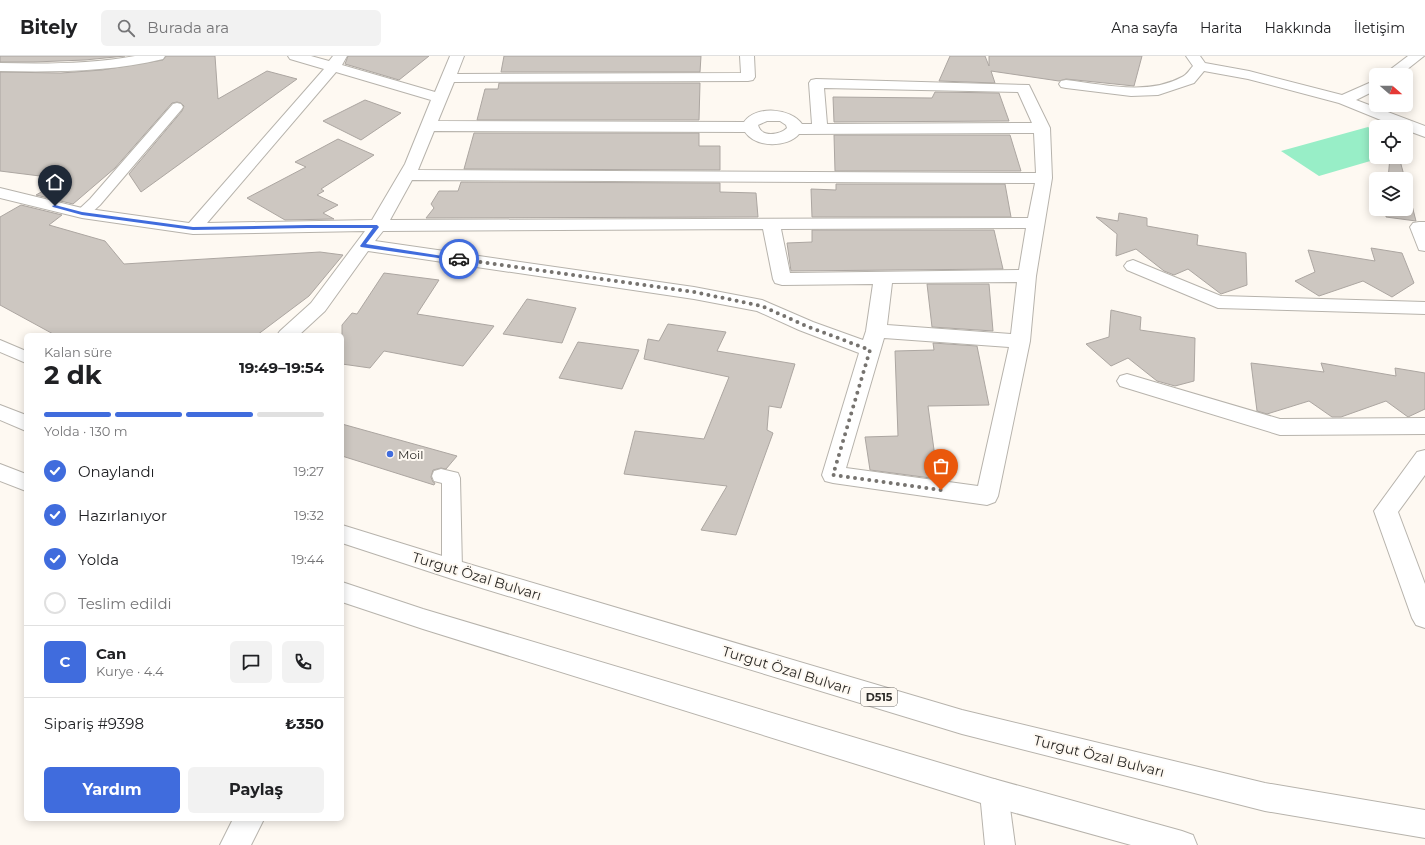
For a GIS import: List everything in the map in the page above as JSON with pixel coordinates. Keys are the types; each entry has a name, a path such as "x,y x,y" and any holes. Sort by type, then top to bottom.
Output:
{"main road":[{"path":"0,67 48,68 120,63 158,56"},
{"path":"295,56 337,62 440,98"},
{"path":"289,333 318,307 377,227 413,164 457,56"},
{"path":"448,78 748,77 747,56"},
{"path":"1400,68 1417,56"},
{"path":"1240,57 1249,76"},
{"path":"1066,84 1131,92 1158,91 1189,80 1197,61 1344,100 1425,132"},
{"path":"193,229 337,62"},
{"path":"820,129 816,83 1024,88 1042,128 1044,178 1027,276 1020,341 987,496 833,475 873,341 883,278"},
{"path":"1344,100 1369,88"},
{"path":"750,127 751,124 760,118 774,116 787,119 792,122 795,125 795,129"},
{"path":"429,126 750,127"},
{"path":"750,127 755,134 775,139 789,136 795,129 1042,128"},
{"path":"407,175 1044,178"},
{"path":"0,192 82,213 193,229 307,226 377,227 1036,223"},
{"path":"771,225 782,279 1027,276"},
{"path":"1425,227 1419,227 1425,246"},
{"path":"363,246 694,292 762,306 806,326 873,341 1020,341"},
{"path":"1133,266 1218,302 1425,308"},
{"path":"1127,381 1280,427 1425,426"},
{"path":"0,412 24,422"},
{"path":"1425,458 1386,511 1425,618"},
{"path":"0,472 24,482"},
{"name":"Turgut Özal Bulvarı","path":"344,535 452,569 962,722 1265,797 1425,824"},
{"path":"344,593 424,619 994,793 1182,845"},
{"path":"994,793 1000,845"},
{"path":"235,845 248,821"}],"lane":[{"path":"82,213 95,202 178,106"},
{"path":"0,346 24,357"},
{"path":"440,476 451,478 452,569"}],"green space":[{"path":"1369,128 1369,161 1319,176 1281,151"}],"building":[{"path":"0,56 125,56 85,60 0,62"},
{"path":"166,56 215,56 218,99 267,71 297,79 141,192 129,174 182,111 184,106 181,103 172,103 115,168 73,204 36,195 64,179 0,171 0,72 61,73 102,70 163,60"},
{"path":"348,56 429,56 399,80 345,64"},
{"path":"504,56 701,56 700,72 501,72"},
{"path":"950,56 985,56 989,66 989,56 1142,56 1134,86 1066,79 1059,81 991,71 995,83 939,81"},
{"path":"499,83 700,83 699,120 477,120 485,89 498,89"},
{"path":"935,92 999,93 1009,121 834,122 833,97 932,98"},
{"path":"365,100 401,113 361,140 323,121"},
{"path":"474,133 699,133 699,146 720,146 720,170 464,169"},
{"path":"834,135 1010,135 1021,171 835,171"},
{"path":"338,139 374,155 321,189 324,191 317,195 338,205 323,213 334,219 285,220 247,198 306,167 295,162"},
{"path":"1389,164 1401,164 1403,172 1389,172"},
{"path":"461,182 720,183 720,192 756,193 758,217 426,218 434,208 431,204 439,191 458,191"},
{"path":"836,184 1005,184 1011,217 812,217 811,189 836,190"},
{"path":"21,205 62,215 49,225 105,241 124,264 320,252 343,255 309,296 260,333 51,333 0,305 0,217"},
{"path":"1413,210 1416,221 1386,217 1413,216"},
{"path":"1119,213 1147,218 1147,226 1198,235 1197,245 1246,253 1247,285 1221,294 1188,269 1174,275 1164,271 1136,249 1116,256 1117,234 1096,217 1118,221"},
{"path":"812,230 994,230 1003,269 791,271 787,243 812,242"},
{"path":"1371,248 1402,253 1414,283 1392,297 1363,281 1319,296 1295,281 1315,272 1308,250 1375,261"},
{"path":"384,273 439,280 417,314 494,326 463,366 384,351 370,368 344,364 344,333 342,333 342,325 352,313 357,314"},
{"path":"927,284 989,284 993,331 932,327"},
{"path":"527,299 576,308 562,343 503,334"},
{"path":"1111,310 1141,317 1140,330 1195,338 1194,381 1175,386 1157,381 1128,358 1111,366 1086,344 1109,337"},
{"path":"668,324 726,332 717,351 795,364 781,408 769,406 767,430 773,433 736,535 701,530 727,486 624,474 635,431 704,439 729,377 644,359 648,339 659,341"},
{"path":"578,342 639,350 622,389 559,378"},
{"path":"933,343 977,346 989,405 928,406 938,479 870,470 865,437 898,436 895,351 934,350"},
{"path":"1251,363 1324,372 1321,363 1396,376 1395,368 1425,373 1425,409 1408,417 1386,401 1341,417 1332,417 1309,401 1267,414 1257,411"},
{"path":"344,425 457,456 446,469 441,468 433,470 431,477 435,483 434,485 344,457"}],"way so far":[{"path":"459,259 694,292 762,306 806,326 870,350 833,475 941,490"}],"place":[{"name":"Moil","path":"390,454"}],"route":[{"path":"55,206 82,213 193,229 307,226 377,227 363,246 459,259"}]}
